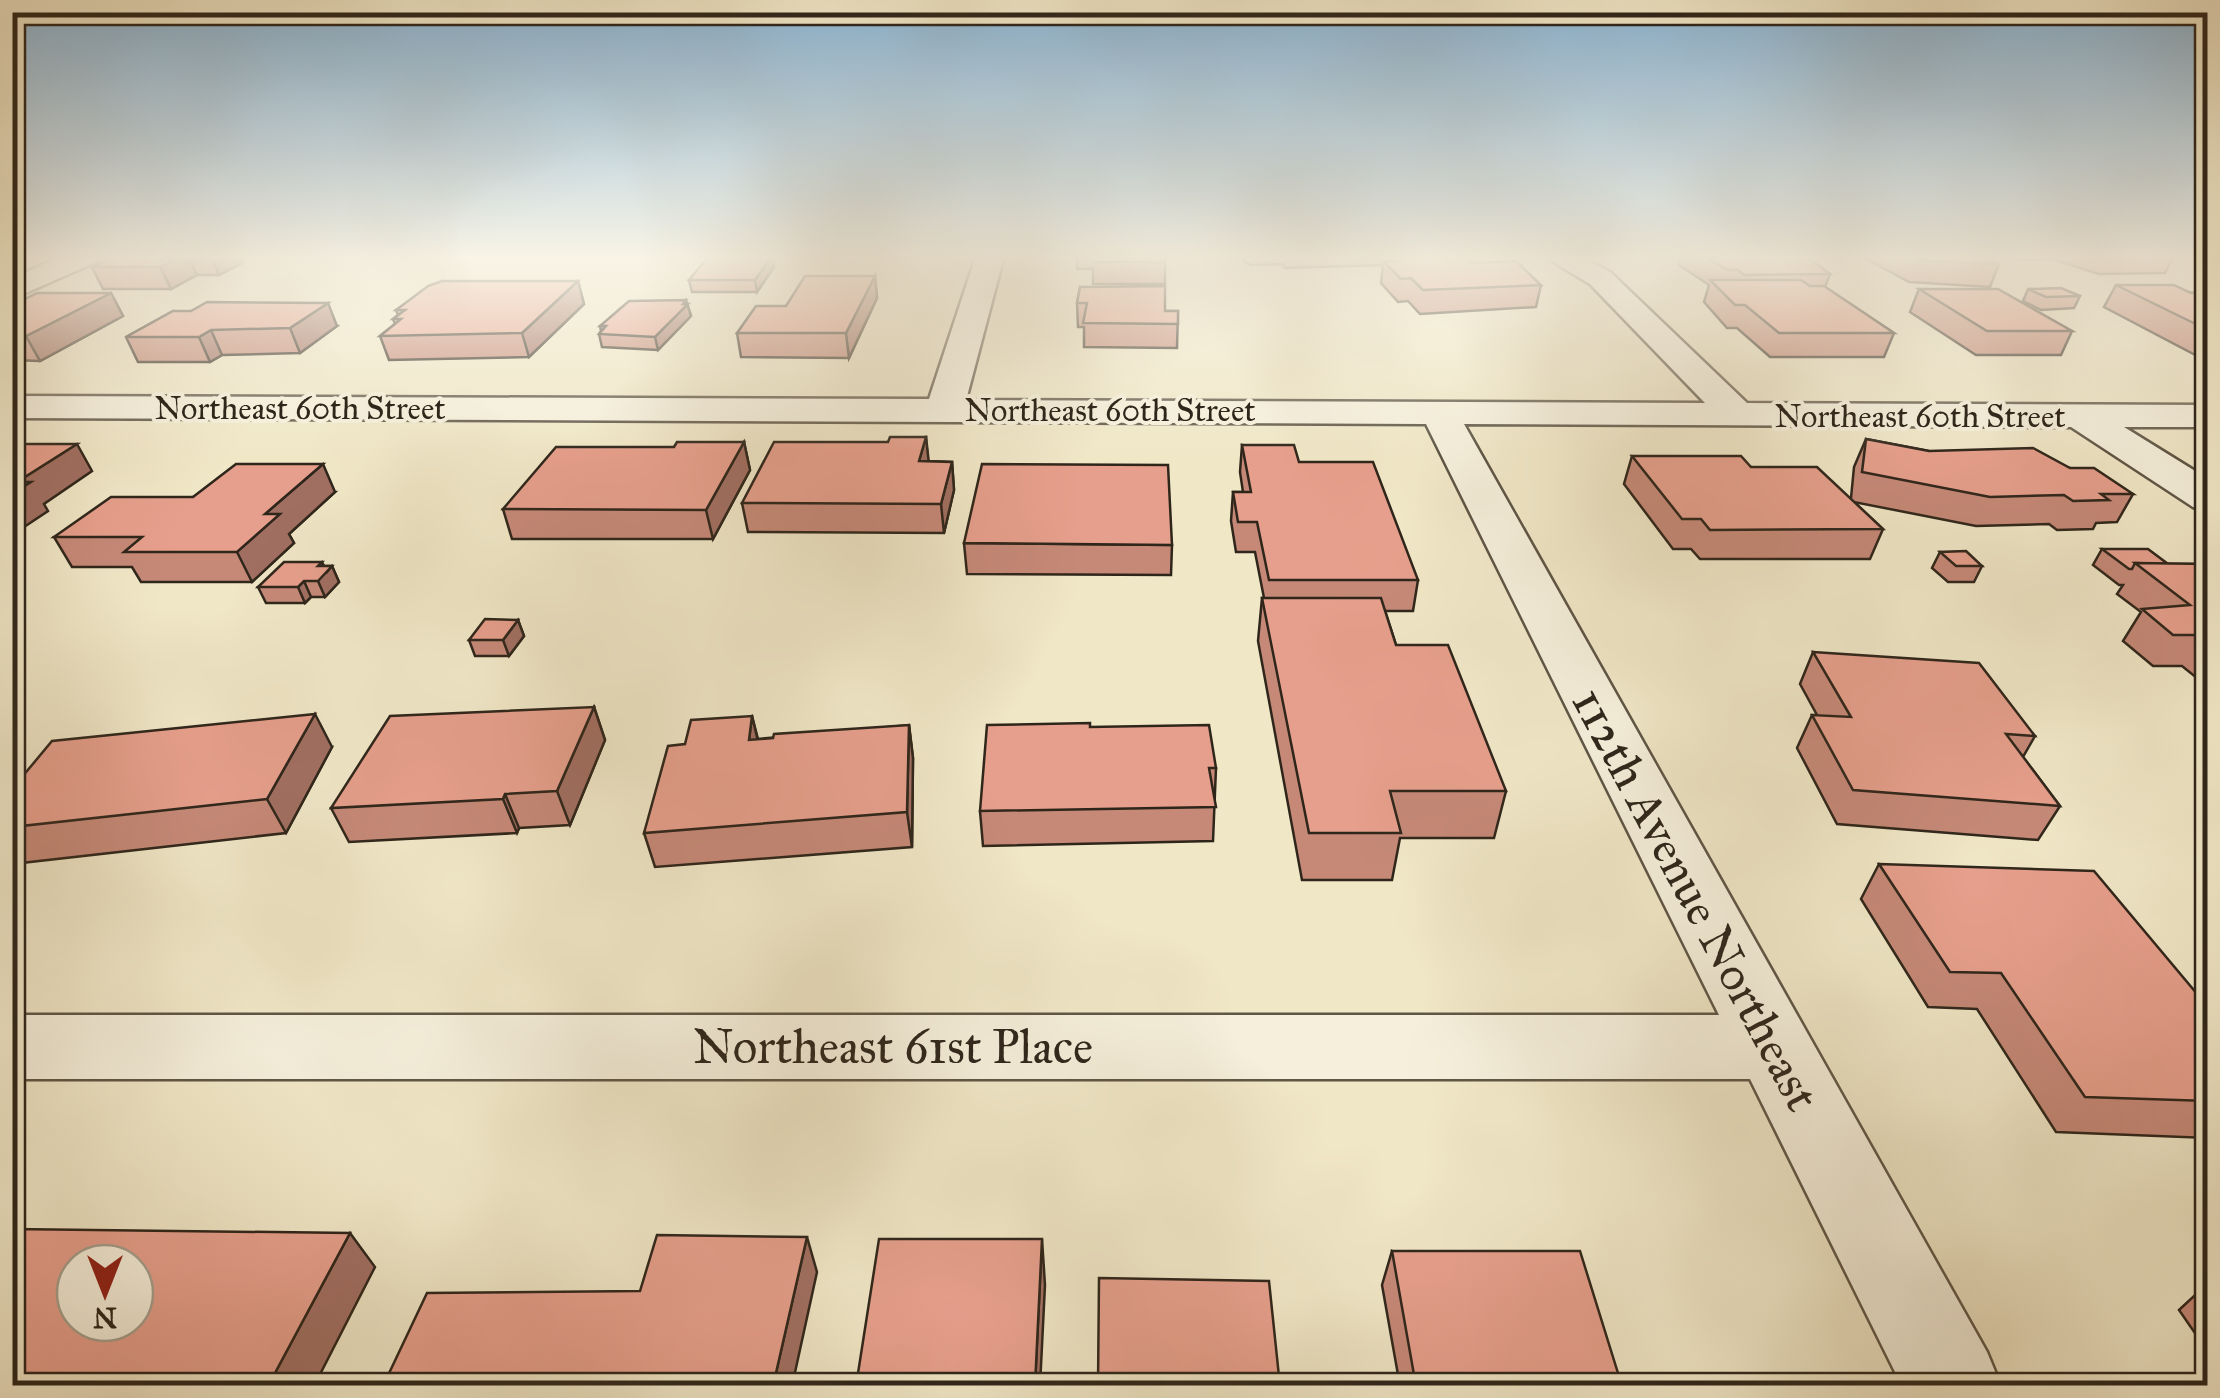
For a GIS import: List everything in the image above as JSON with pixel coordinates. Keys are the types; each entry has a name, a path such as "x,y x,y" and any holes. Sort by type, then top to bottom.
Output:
{"street":[{"path":"945,409 971,321"},
{"path":"1644,321 1738,415"},
{"name":"Northeast 60th Street","path":"12,407 2208,416"},
{"name":"112th Avenue Northeast","path":"1439,412 1953,1386"},
{"path":"2082,417 2208,498"},
{"name":"Northeast 61st Place","path":"12,1047 1773,1047"}],"building":[{"path":"12,321 55,321 26,336 12,336"},
{"path":"154,321 300,321 290,328 211,330 199,337 126,337"},
{"path":"398,321 535,321 522,333 380,336"},
{"path":"606,321 671,321 655,337 599,334 606,326 600,326"},
{"path":"745,321 852,321 846,333 737,333"},
{"path":"1083,321 1178,321 1178,324"},
{"path":"1765,321 1876,321 1894,333 1779,333"},
{"path":"1971,321 2055,321 2072,331 1987,331"},
{"path":"2190,321 2208,321 2208,330"},
{"path":"890,437 926,437 919,461 952,462 941,504 742,503 774,442 888,442"},
{"path":"1866,439 1929,451 2033,448 2070,468 2094,468 2133,494 2101,494 2109,500 2073,501 2064,495 1990,497 1862,472"},
{"path":"677,442 744,442 706,510 503,509 556,447 674,447"},
{"path":"12,444 77,444 17,482 31,482 12,494"},
{"path":"1242,445 1294,445 1299,462 1373,462 1418,580 1269,580 1257,522 1238,522 1233,492 1251,492"},
{"path":"1632,456 1741,456 1751,467 1817,467 1883,529 1710,530 1701,519 1682,519"},
{"path":"236,464 323,464 265,514 280,514 237,552 124,552 142,537 54,537 111,497 193,497"},
{"path":"982,464 1168,465 1172,545 964,543"},
{"path":"2102,549 2148,549 2168,564 2135,563 2129,569"},
{"path":"1966,551 1982,566 1956,566 1940,552"},
{"path":"284,562 322,562 318,566 332,566 318,581 304,581 298,587 258,587"},
{"path":"2135,563 2208,564 2208,638 2173,635 2142,609 2190,605"},
{"path":"1262,598 1381,598 1396,645 1448,645 1506,791 1390,791 1401,833 1309,833"},
{"path":"485,619 518,620 503,640 469,640"},
{"path":"1813,652 1979,663 2035,736 2006,734 2060,806 1853,790 1812,715 1851,717"},
{"path":"594,707 557,791 505,794 503,799 331,808 390,716"},
{"path":"315,714 267,799 12,827 12,789 52,741"},
{"path":"752,716 749,740 773,738 774,734 909,725 907,812 644,833 668,746 685,744 691,720"},
{"path":"1090,723 1090,727 1209,725 1216,768 1209,768 1216,807 980,811 987,725"},
{"path":"1879,864 2094,871 2208,1007 2208,1101 2085,1097 2001,973 1950,972"},
{"path":"12,1229 350,1233 268,1386 12,1386"},
{"path":"657,1235 807,1237 773,1386 383,1386 427,1293 640,1291"},
{"path":"879,1239 1042,1239 1035,1386 856,1386"},
{"path":"1392,1251 1580,1251 1622,1386 1416,1386"},
{"path":"1099,1278 1269,1281 1280,1386 1098,1386"}]}
